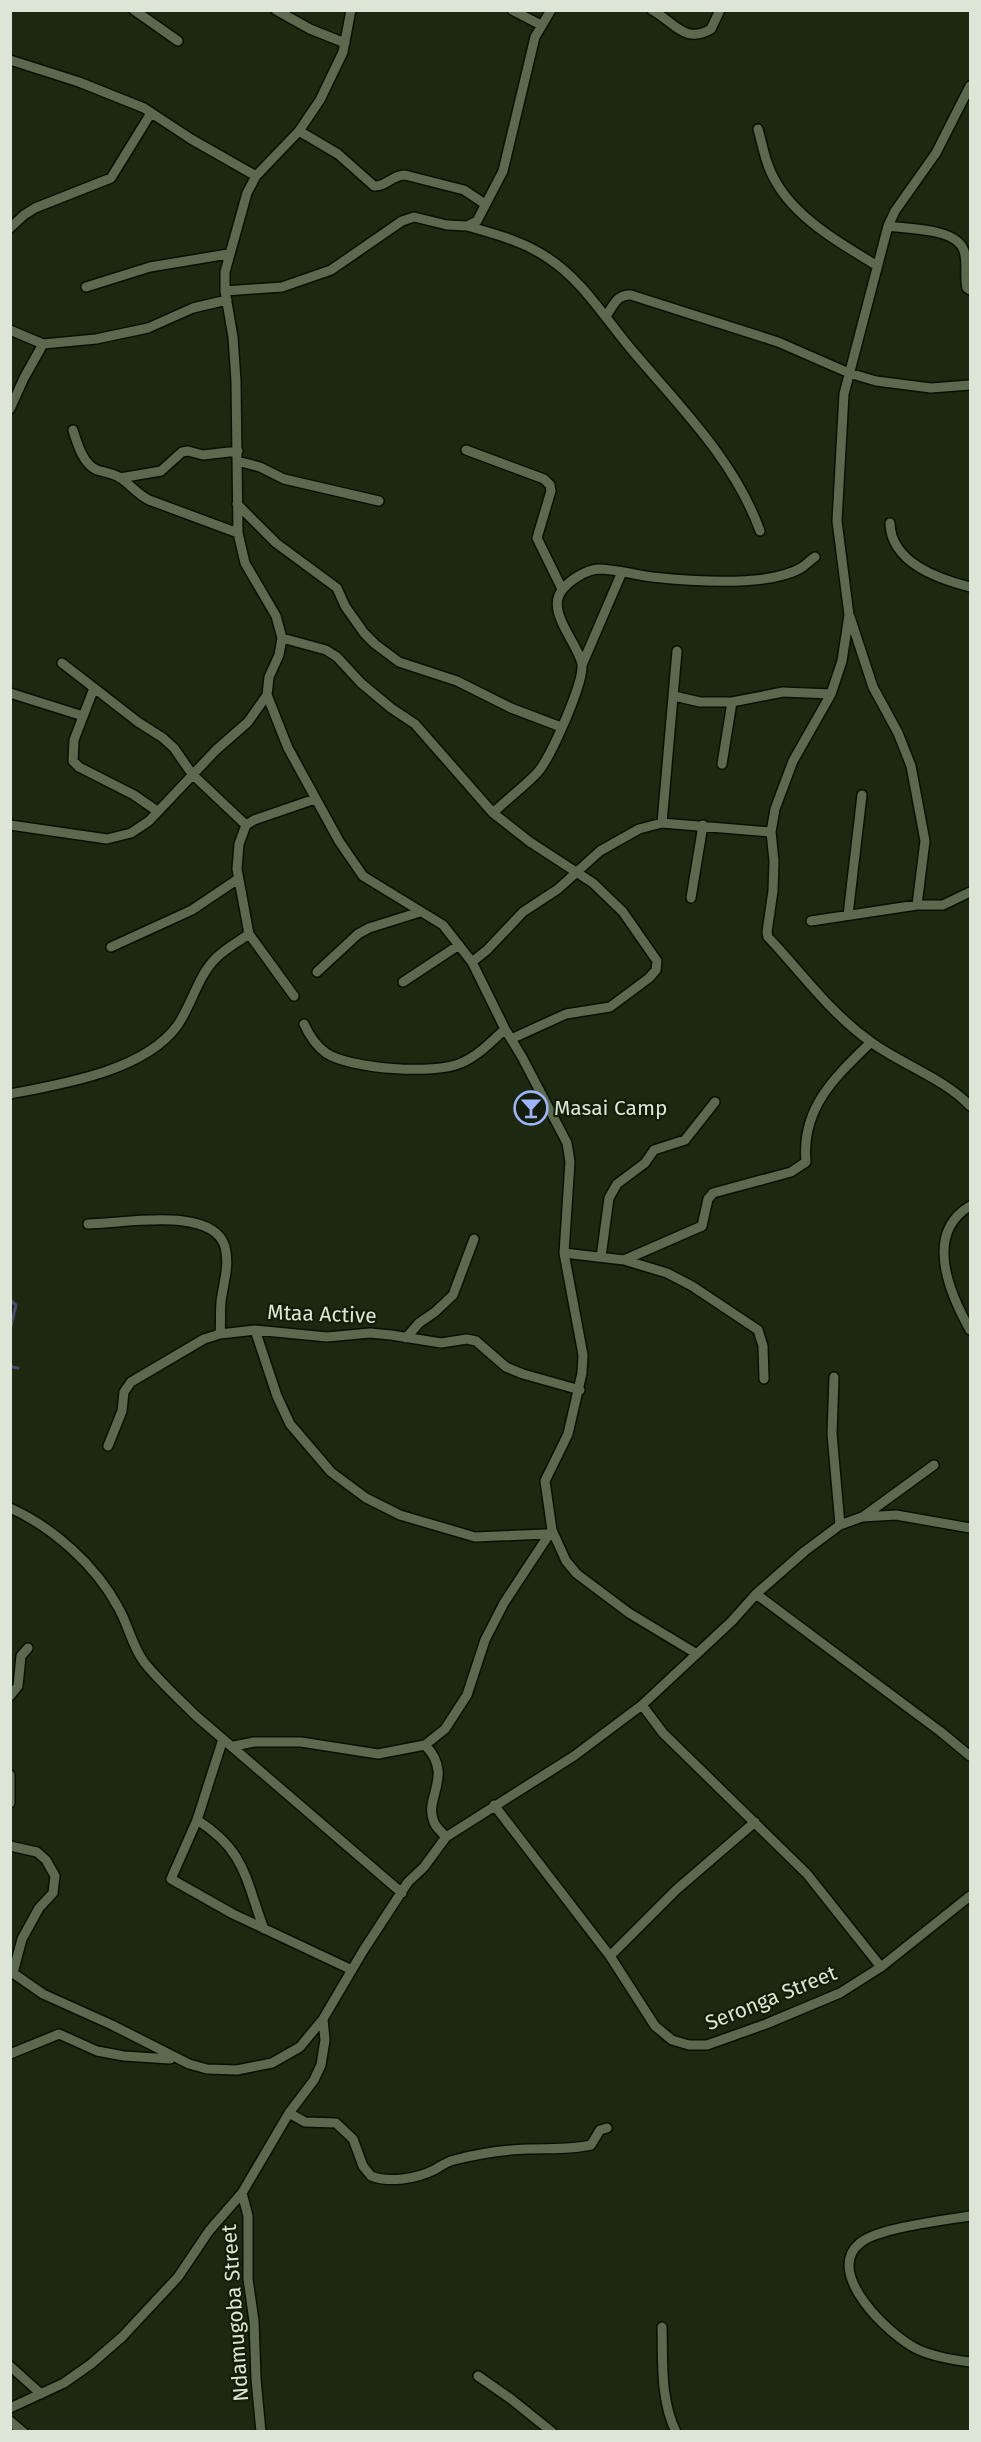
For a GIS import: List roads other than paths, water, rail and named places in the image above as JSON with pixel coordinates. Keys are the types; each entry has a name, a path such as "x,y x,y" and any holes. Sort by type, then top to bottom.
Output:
{"street":[{"path":"134,10 178,40"},
{"path":"276,10 310,29 345,43"},
{"path":"351,10 345,43 335,70 299,131 256,176 247,193 237,233 228,254 225,272 236,381 238,533 245,563 276,616 282,638 279,656 269,677 267,695 288,748 315,799 339,841 363,876 443,925 472,962 505,1029 567,1143 570,1162 564,1253 582,1355 579,1390 568,1434 545,1481 549,1532 566,1561 577,1574 629,1613 698,1654"},
{"path":"512,10 542,25"},
{"path":"467,226 477,221 503,171 530,52 551,10"},
{"path":"652,10 679,31 692,36 711,29 720,10"},
{"path":"10,60 78,82 144,108 191,139 256,176"},
{"path":"917,905 925,840 911,766 898,733 873,687 849,615 837,521 843,404 876,265 888,226 895,211 966,105 970,86"},
{"path":"10,228 35,208 111,178 151,113"},
{"path":"758,129 767,164 775,181 795,208 842,244 876,265"},
{"path":"299,131 338,154 374,186 384,185 398,175 405,175 464,190 485,204"},
{"path":"10,330 43,344 96,339 148,328 226,295 282,288 331,270 402,221 414,217 447,225 467,226 503,236 547,257 568,273 705,435 743,490 760,531"},
{"path":"888,226 936,232 952,237 963,249 966,259 965,279 967,288 970,290"},
{"path":"86,287 150,267 228,254"},
{"path":"606,316 619,297 623,294 631,295 778,342 849,373 876,381 931,388 970,385"},
{"path":"10,409 43,344"},
{"path":"74,430 77,444 91,466 120,478 137,494 148,500 238,533"},
{"path":"466,450 544,479 550,485 551,492 537,538 562,589"},
{"path":"120,478 161,471 182,452 188,451 203,455 237,456 284,479 357,494 379,501"},
{"path":"237,504 276,543 337,588 345,606 364,633 399,662 457,681 511,708 561,726"},
{"path":"890,524 890,533 900,551 922,570 946,581 970,587"},
{"path":"582,664 558,612 557,602 562,589 584,573 597,569 664,578 747,580 777,576 793,571 815,556"},
{"path":"493,813 537,772 549,756 576,692 582,664 622,572"},
{"path":"849,615 842,661 831,694 793,761 774,809 771,832 774,861 768,938 817,995 853,1029 896,1059 960,1094 970,1106"},
{"path":"282,638 326,650 337,657 376,696 424,732 493,813 530,842 592,883 624,912 657,961 656,970 649,978 610,1007 566,1014 511,1039"},
{"path":"662,823 677,651"},
{"path":"62,663 168,743 192,774 246,825"},
{"path":"94,688 74,740 73,761 79,767 134,795 157,811"},
{"path":"674,696 700,702 732,702 783,692 831,694"},
{"path":"10,693 83,716"},
{"path":"10,825 107,839 131,833 149,821 192,774 248,722 267,695"},
{"path":"722,764 732,702"},
{"path":"848,915 862,795"},
{"path":"294,996 249,934 238,879 239,844 246,825 254,820 315,799"},
{"path":"472,962 487,950 523,912 558,889 600,851 639,829 662,823 771,832"},
{"path":"691,898 702,825"},
{"path":"111,947 192,910 238,879"},
{"path":"811,921 917,905 944,905 970,892"},
{"path":"317,972 358,934 369,928 420,912"},
{"path":"10,1094 112,1068 152,1049 176,1028 190,1005 195,990 216,958 249,934"},
{"path":"403,982 459,945"},
{"path":"304,1024 316,1044 327,1054 354,1065 401,1069 438,1069 461,1064 488,1045 505,1029"},
{"path":"624,1260 702,1226 708,1198 713,1193 784,1174 806,1162 804,1141 818,1100 836,1075 871,1042"},
{"path":"601,1257 609,1198 617,1184 645,1163 654,1150 686,1140 715,1102"},
{"path":"970,1206 961,1211 952,1224 944,1254 945,1276 970,1330"},
{"path":"88,1224 114,1224 169,1218 205,1226 215,1233 225,1248 226,1279 221,1300 220,1334"},
{"path":"406,1338 419,1323 453,1295 474,1239"},
{"path":"564,1253 624,1260 667,1273 722,1305 758,1330 763,1346 764,1379"},
{"path":"255,1330 277,1395 290,1424 331,1472 366,1498 400,1515 475,1537 549,1532"},
{"name":"Mtaa Active","path":"108,1446 122,1411 124,1392 131,1382 204,1340 220,1334 255,1330 327,1337 370,1333 441,1343 467,1339 476,1341 506,1367 579,1390"},
{"path":"834,1377 831,1434 840,1525"},
{"path":"10,1846 37,1852 46,1860 55,1876 53,1893 39,1908 21,1939 12,1972 43,1994 112,2025 176,2059 207,2069 237,2070 272,2063 300,2047 323,2019 402,1893 446,1837 574,1756 642,1705 698,1654 756,1594 805,1551 840,1525 862,1517 934,1465"},
{"path":"10,1508 54,1535 81,1560 109,1592 119,1608 142,1660 170,1691 402,1893"},
{"path":"862,1517 896,1515 970,1528"},
{"path":"234,1746 254,1742 301,1742 378,1754 426,1744 445,1729 467,1695 485,1640 504,1603 549,1532"},
{"path":"756,1594 970,1756"},
{"path":"10,1696 18,1686 21,1656 28,1648"},
{"path":"642,1705 663,1733 807,1874 882,1967"},
{"path":"223,1739 196,1820 171,1879 174,1883 264,1929 352,1970"},
{"path":"426,1744 438,1764 437,1791 432,1814 434,1822 446,1837"},
{"path":"10,1775 10,1803"},
{"name":"Seronga Street","path":"494,1805 609,1956 655,2026 672,2040 689,2045 707,2045 766,2024 840,1993 882,1967 970,1896"},
{"path":"196,1820 216,1832 235,1852 244,1867 264,1929"},
{"path":"609,1956 676,1890 755,1822"},
{"path":"10,2408 73,2378 122,2337 178,2277 209,2231 242,2193 289,2114 314,2080 321,2065 326,2040 323,2019"},
{"path":"10,2054 59,2034 97,2051 124,2056 176,2059"},
{"path":"289,2114 306,2122 336,2123 353,2139 363,2166 371,2176 393,2180 424,2174 457,2159 490,2153 584,2147 591,2145 600,2130 607,2128"},
{"name":"Ndamugoba Street","path":"242,2193 248,2216 248,2279 254,2321 261,2432"},
{"path":"970,2216 876,2235 860,2242 851,2253 849,2267 853,2284 860,2297 894,2332 916,2349 938,2357 970,2362"},
{"path":"662,2327 664,2396 669,2417 676,2432"},
{"path":"10,2366 41,2394"},
{"path":"478,2376 511,2398 548,2431"},
{"path":"10,2421 23,2432"}],"waterway":[{"path":"10,1300 16,1305 10,1330"},
{"path":"10,1363 12,1367 18,1368"}],"place":[{"name":"Masai Camp","path":"531,1108"}]}
